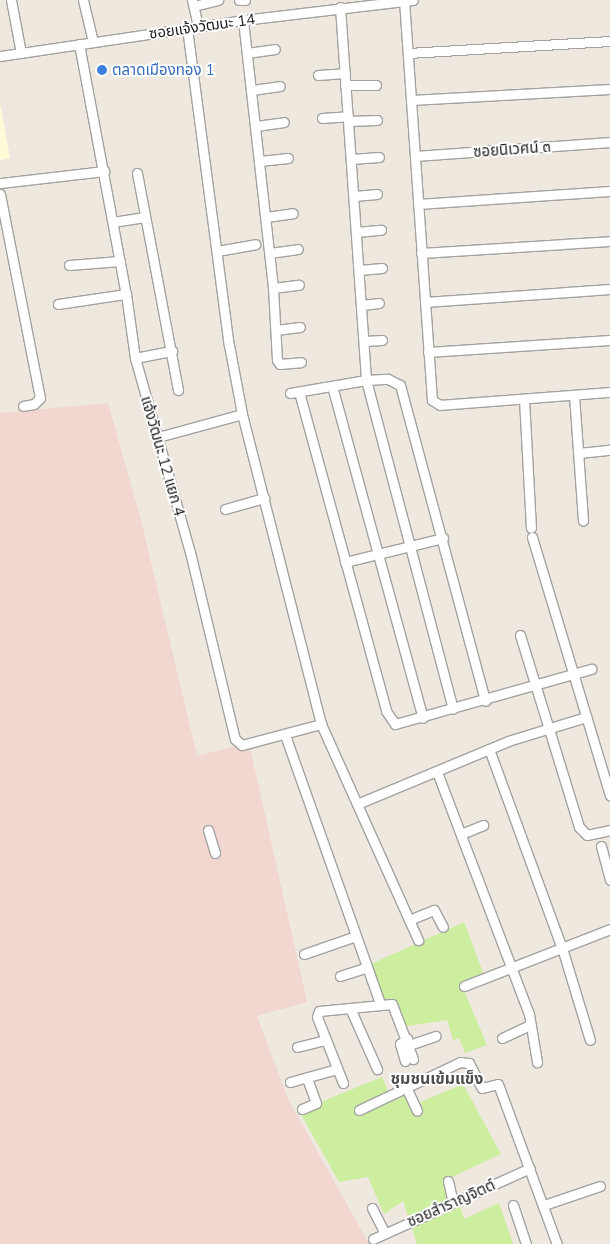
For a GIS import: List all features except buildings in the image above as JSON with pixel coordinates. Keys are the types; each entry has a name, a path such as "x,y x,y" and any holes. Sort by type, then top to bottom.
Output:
{"street":[{"path":"11,0 21,53"},
{"path":"83,0 92,42"},
{"path":"198,27 193,3 218,0"},
{"path":"239,0 245,0"},
{"path":"404,0 430,393 432,400 440,405 610,392"},
{"name":"ซอยแจ้งวัฒนะ 14","path":"0,56 243,20 413,0"},
{"path":"340,8 366,380 453,709"},
{"path":"243,20 270,253 278,363 301,362"},
{"path":"187,28 217,251 242,414 321,724 418,940"},
{"path":"408,53 610,41"},
{"name":"แจ้งวัฒนะ 12 แยก 4","path":"79,44 126,294 134,358 158,437 235,739 242,745 285,736"},
{"path":"247,53 275,49"},
{"path":"318,75 345,73"},
{"path":"346,85 376,85"},
{"path":"252,90 280,86"},
{"path":"411,100 610,88"},
{"path":"322,118 377,120"},
{"path":"256,126 284,122"},
{"name":"ซอยนิเวศน์ ๓","path":"415,156 610,142"},
{"path":"351,159 378,157"},
{"path":"260,161 288,158"},
{"path":"0,183 104,171"},
{"path":"138,173 144,217 172,351 178,390"},
{"path":"418,204 610,191"},
{"path":"0,194 40,398 34,404 23,406"},
{"path":"354,196 377,194"},
{"path":"266,216 293,213"},
{"path":"113,222 144,217"},
{"path":"356,232 381,230"},
{"path":"421,254 610,241"},
{"path":"217,251 255,244"},
{"path":"270,253 298,249"},
{"path":"69,265 120,260"},
{"path":"359,270 382,268"},
{"path":"273,288 299,285"},
{"path":"425,302 610,289"},
{"path":"58,304 126,294"},
{"path":"362,305 378,304"},
{"path":"276,330 300,327"},
{"path":"364,341 382,340"},
{"path":"428,352 610,340"},
{"path":"134,358 172,351"},
{"path":"485,701 443,538 400,385 388,379 366,380 295,392 389,718 394,724 485,701 591,669"},
{"path":"332,386 423,718"},
{"path":"574,395 584,521"},
{"path":"524,399 532,533 610,795"},
{"path":"158,437 242,414"},
{"path":"579,453 610,450"},
{"path":"225,509 264,498"},
{"path":"345,562 443,538"},
{"path":"520,635 547,728 579,827 587,835 610,830"},
{"path":"357,804 489,749 547,728 586,717"},
{"path":"321,724 285,736 380,1004"},
{"path":"489,749 562,948 590,1040"},
{"path":"437,772 529,1014 537,1062"},
{"path":"461,834 483,825"},
{"path":"208,830 215,853"},
{"path":"600,846 610,880"},
{"path":"409,920 434,910 443,926"},
{"path":"464,986 610,929"},
{"path":"304,954 356,936"},
{"path":"340,976 367,967"},
{"path":"342,1083 317,1013 380,1004 394,1006 408,1042"},
{"path":"350,1008 377,1069"},
{"path":"502,1038 530,1025"},
{"path":"409,1060 400,1044 435,1036"},
{"path":"297,1047 326,1040"},
{"path":"359,1110 466,1060 482,1088 498,1084 557,1244"},
{"path":"290,1082 337,1069"},
{"path":"302,1109 316,1103 307,1078"},
{"path":"406,1087 418,1111"},
{"name":"ซอยสำราญจิตต์","path":"373,1239 530,1168"},
{"path":"448,1181 453,1202"},
{"path":"544,1206 600,1186"},
{"path":"513,1205 526,1244"},
{"path":"372,1208 385,1232"}],"shaded area":[{"path":"0,103 10,158 0,160"},
{"path":"108,403 141,520 197,756 249,743 307,1002 257,1016 288,1099 369,1244 0,1244 0,413"}],"green space":[{"path":"464,922 484,975 461,983 487,1045 465,1053 459,1038 453,1040 447,1020 402,1027 385,1002 371,964"},
{"path":"382,1077 390,1096 406,1088 414,1105 463,1084 501,1154 452,1177 464,1219 499,1203 513,1244 417,1244 403,1201 384,1214 368,1177 339,1182 299,1111"}],"place":[{"name":"ตลาดเมืองทอง 1","path":"102,70"}],"district":[{"name":"ชุมชนเข้มแข็ง","path":"437,1078"}]}
